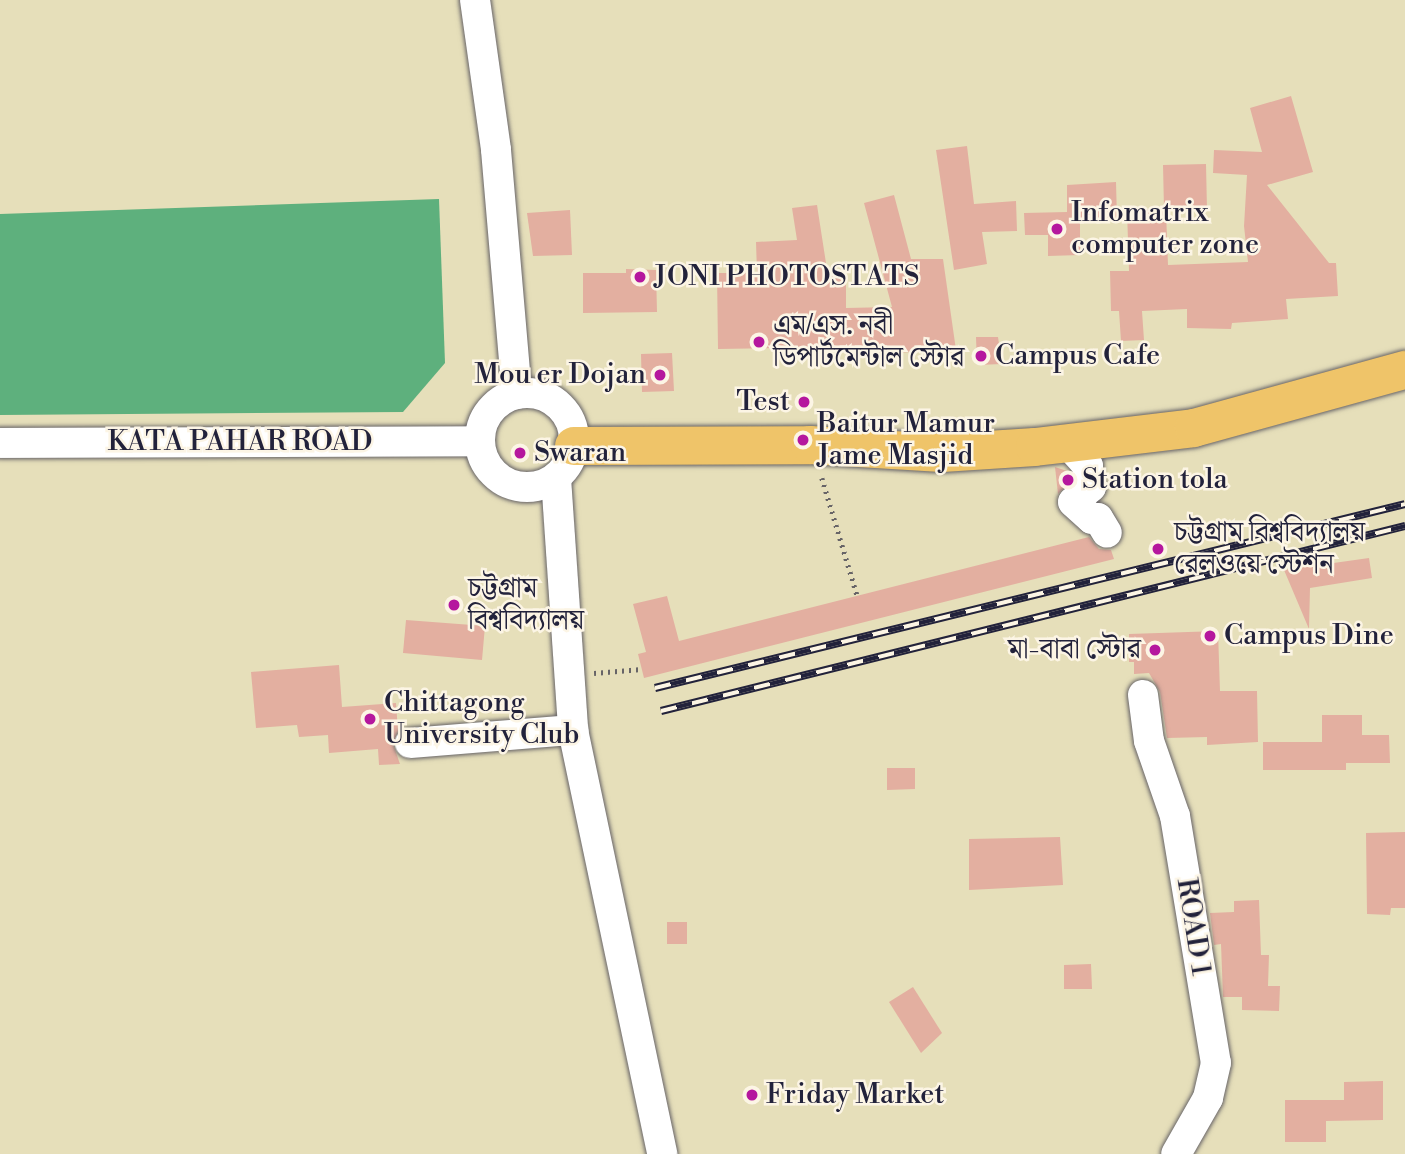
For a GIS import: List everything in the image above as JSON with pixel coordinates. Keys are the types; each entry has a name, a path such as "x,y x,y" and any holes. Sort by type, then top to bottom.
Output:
{"main road":[{"path":"565,462 810,445 942,453 1068,444 1194,428 1405,370"}],"street":[{"path":"475,0 496,149 517,394"},
{"path":"565,462 528,487 500,479 489,468 480,441 486,416 517,394 547,397 559,405 574,431 565,462 569,675 573,730 662,1154"},
{"name":"KATA PAHAR ROAD","path":"0,443 480,441"},
{"name":"KATA PAHAR ROAD","path":"0,443 423,442"},
{"path":"1068,444 1088,466 1087,480 1091,487 1073,502 1092,519 1098,518 1107,533"},
{"name":"ROAD 1","path":"1143,695 1149,741 1175,816 1216,1063 1208,1098 1176,1154"},
{"path":"410,743 573,730"}],"path":[{"path":"827,494 858,598"},
{"path":"569,675 642,668"}],"green space":[{"path":"439,199 445,363 403,412 0,415 0,214"}],"building":[{"path":"1291,96 1313,172 1267,185 1329,263 1336,263 1338,296 1286,299 1288,319 1232,323 1231,329 1187,328 1187,309 1142,311 1144,340 1121,341 1119,311 1111,311 1110,271 1129,271 1127,210 1164,209 1163,165 1206,164 1207,210 1166,211 1168,265 1248,262 1244,226 1247,175 1213,173 1214,150 1262,152 1250,108"},
{"path":"967,146 974,204 1016,201 1017,231 982,232 987,264 954,270 936,150"},
{"path":"1116,182 1117,219 1080,219 1080,255 1048,256 1048,235 1025,235 1024,213 1067,212 1067,185"},
{"path":"894,195 911,259 943,259 956,350 849,355 849,347 718,349 717,273 757,273 756,242 797,240 792,208 817,205 828,276 846,276 846,308 892,307 864,203"},
{"path":"570,210 572,255 533,256 527,213"},
{"path":"626,269 656,270 657,312 583,313 583,273 626,273"},
{"path":"976,337 998,337 1002,364 977,365"},
{"path":"672,353 674,391 642,392 641,354"},
{"path":"1055,467 1070,472 1070,482 1058,494"},
{"name":"চট্টগ্রাম বিশ্ববিদ্যালয় রেলওয়ে স্টেশন","path":"1089,537 1099,549 1111,550 1114,559 644,678 638,654 646,652 633,604 667,596 679,641"},
{"path":"1369,558 1372,578 1310,588 1309,629 1284,570"},
{"path":"406,620 485,626 482,660 403,653"},
{"path":"1218,631 1220,691 1257,691 1258,742 1207,745 1207,737 1167,738 1160,692 1149,673 1134,674 1134,662 1129,662 1129,634"},
{"name":"Chittagong University Club","path":"339,665 342,707 396,703 398,731 393,744 400,764 379,765 378,749 329,753 328,735 299,737 297,725 256,728 251,672"},
{"path":"1322,715 1362,715 1362,735 1389,735 1390,763 1346,763 1346,770 1263,770 1263,742 1322,742"},
{"path":"887,768 915,768 915,789 887,790"},
{"path":"1405,832 1405,908 1391,908 1390,915 1367,914 1366,833"},
{"path":"1060,837 1063,885 969,890 969,839"},
{"path":"1259,900 1261,955 1269,955 1268,986 1280,986 1279,1011 1242,1010 1242,997 1223,997 1221,944 1214,945 1210,913 1234,912 1234,901"},
{"path":"667,922 687,922 687,944 667,944"},
{"path":"1091,964 1092,989 1064,989 1064,965"},
{"path":"913,987 942,1033 921,1053 889,1002"},
{"path":"1383,1081 1383,1120 1326,1121 1326,1142 1285,1142 1285,1100 1344,1100 1344,1082"}],"railway":[{"path":"655,688 1405,504"},
{"path":"661,711 1405,526"}],"place":[{"name":"Infomatrix computer zone","path":"1057,229"},
{"name":"JONI PHOTOSTATS","path":"640,277"},
{"name":"এম/এস. নবী ডিপার্টমেন্টাল স্টোর","path":"759,342"},
{"name":"Campus Cafe","path":"981,356"},
{"name":"Mou er Dojan","path":"660,375"},
{"name":"Test","path":"804,402"},
{"name":"Baitur Mamur Jame Masjid","path":"803,440"},
{"name":"Swaran","path":"520,453"},
{"name":"Station tola","path":"1068,480"},
{"name":"চট্টগ্রাম বিশ্ববিদ্যালয় রেলওয়ে স্টেশন","path":"1158,549"},
{"name":"চট্টগ্রাম বিশ্ববিদ্যালয়","path":"454,605"},
{"name":"Campus Dine","path":"1210,636"},
{"name":"মা-বাবা স্টোর","path":"1155,650"},
{"name":"Chittagong University Club","path":"370,719"},
{"name":"Friday Market","path":"752,1095"}]}
